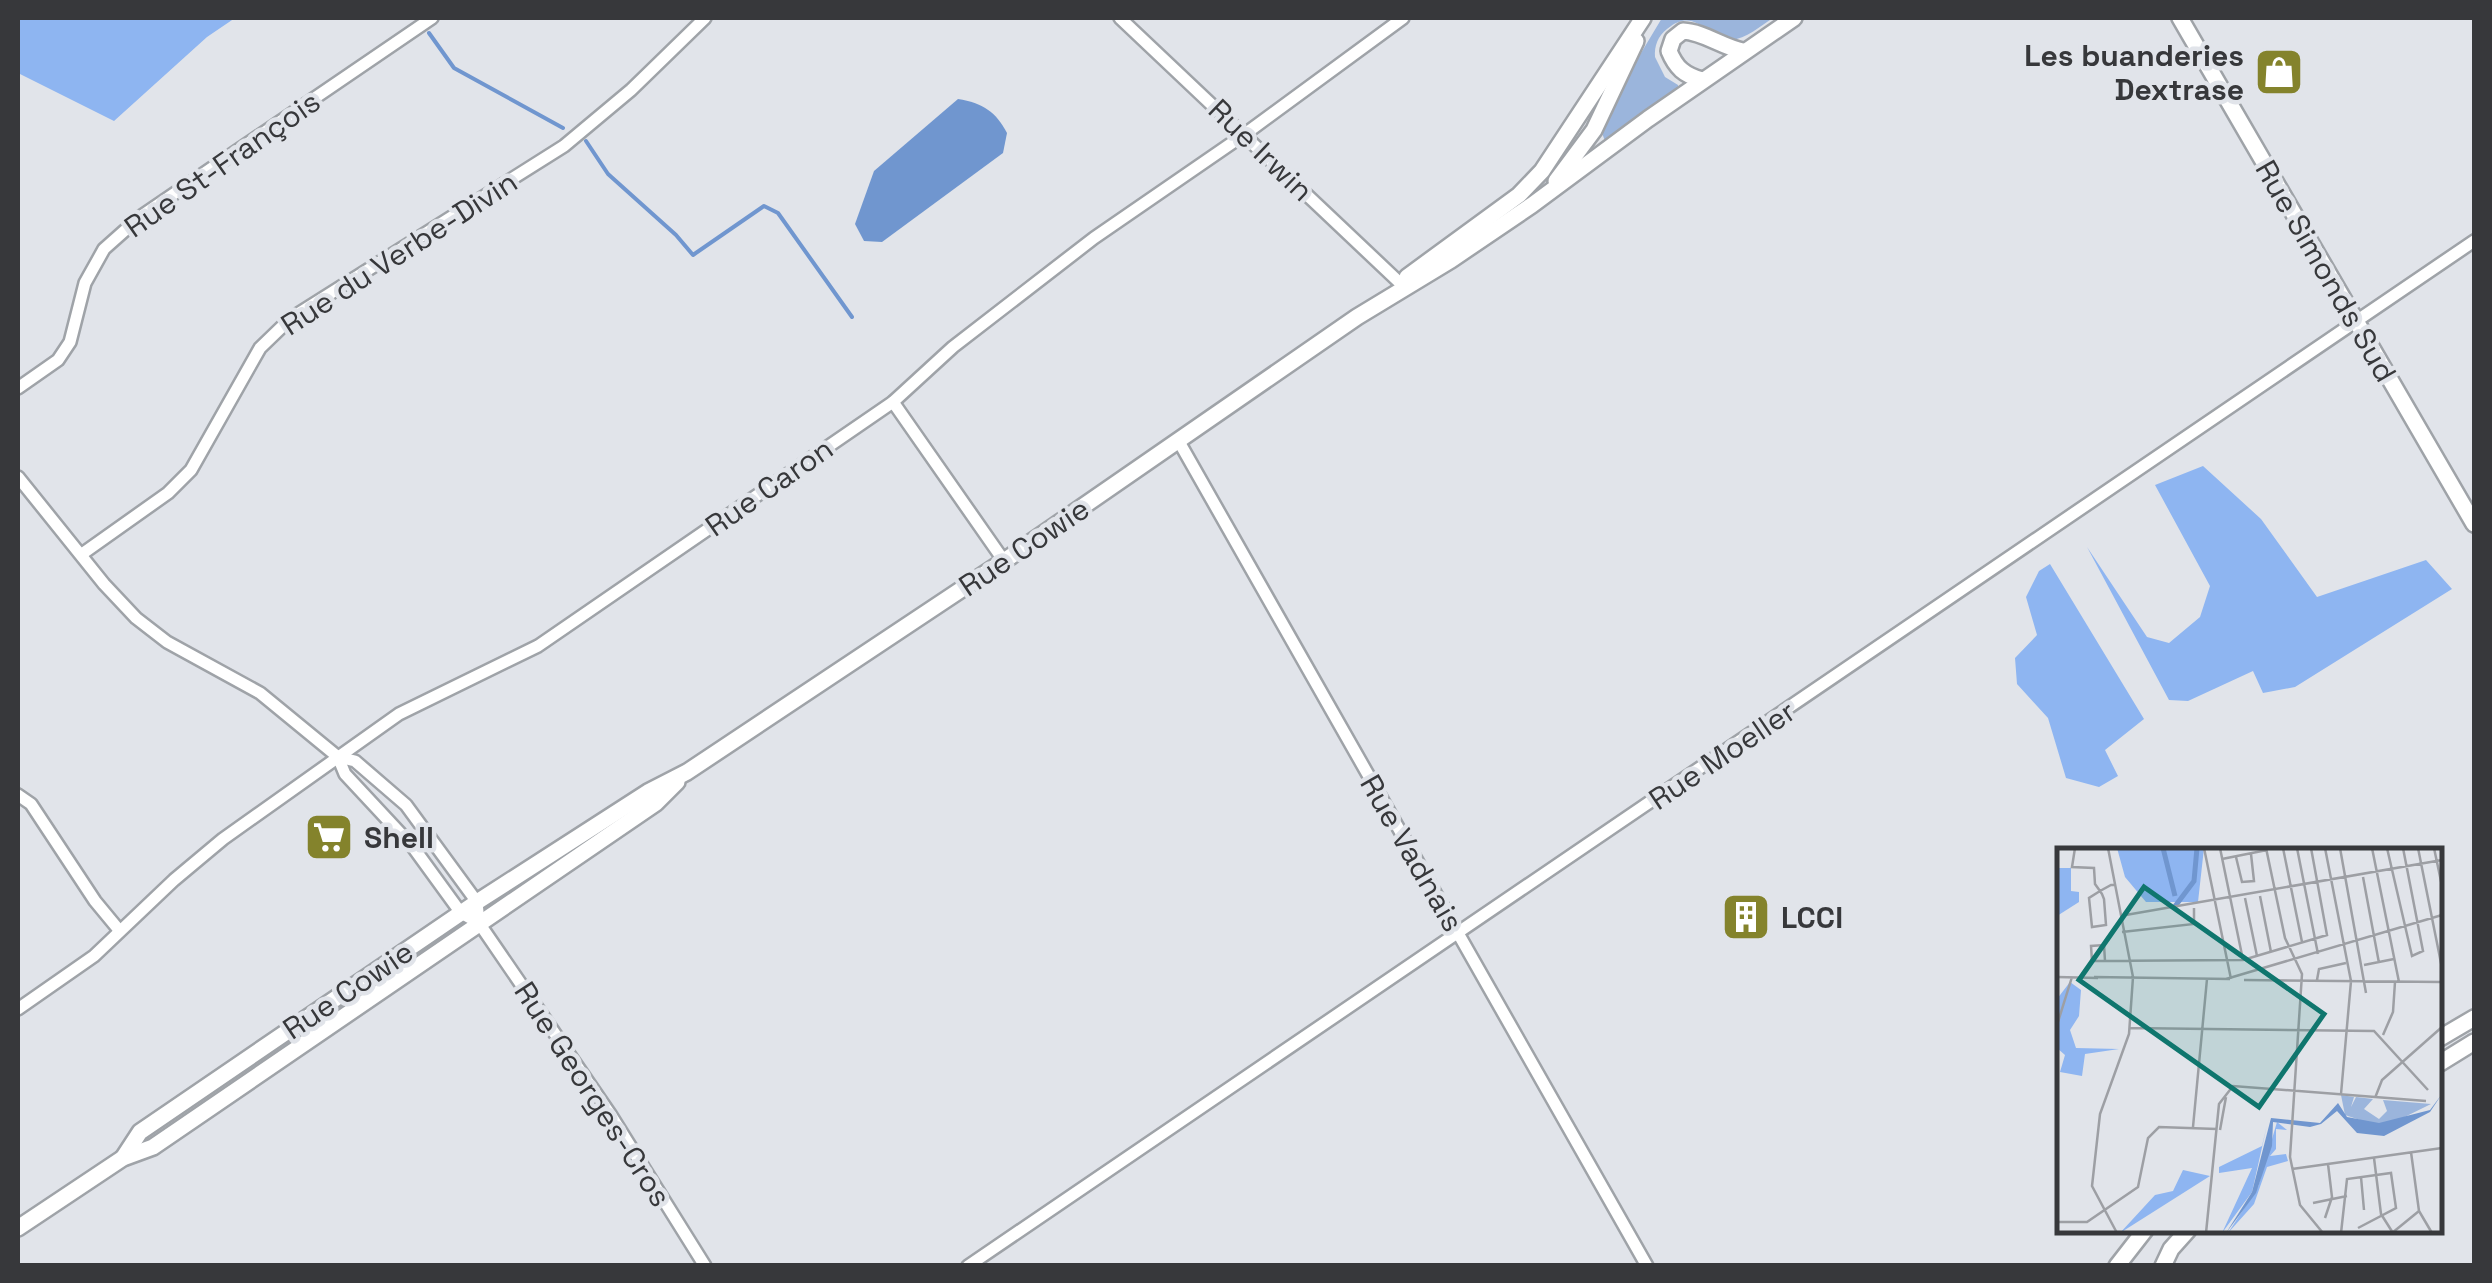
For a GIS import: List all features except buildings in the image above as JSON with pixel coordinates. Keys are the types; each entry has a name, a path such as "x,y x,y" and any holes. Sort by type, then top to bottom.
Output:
{"main road":[{"path":"1532,205 1563,173 1594,130 1645,18"},
{"name":"Rue Cowie","path":"1357,317 1519,195 1542,171 1645,18"},
{"name":"Rue Cowie","path":"123,1158 140,1132 477,902 648,792 687,772 1004,561 1357,317 1532,205 1794,18"},
{"name":"Rue Simonds Sud","path":"2180,18 2474,524"},
{"path":"1702,80 1675,66 1668,51 1682,31 1696,32 1722,46 1744,51"},
{"name":"Rue Cowie","path":"18,1228 123,1158 153,1147 656,803 687,772"},
{"path":"2442,1037 2474,1018"},
{"path":"2442,1062 2474,1042"},
{"path":"2117,1266 2143,1233"},
{"path":"2163,1266 2185,1233"}],"street":[{"name":"Rue St-François","path":"18,388 58,360 70,342 86,283 104,249 140,217 432,18"},
{"name":"Rue du Verbe-Divin","path":"82,554 168,493 191,470 260,348 290,319 564,146 630,90 704,18"},
{"name":"Rue Irwin","path":"1120,18 1400,283"},
{"name":"Rue Caron","path":"18,1009 94,956 223,839 399,714 538,646 894,402 953,347 1094,238 1245,134 1394,20"},
{"name":"Rue Moeller","path":"968,1266 2474,241"},
{"path":"894,402 1004,561"},
{"name":"Rue Vadnais","path":"1178,440 1647,1266"},
{"name":"Rue Georges-Cros","path":"18,477 136,618 166,642 260,693 338,757 355,761 406,804 477,902 479,924"},
{"name":"Rue Georges-Cros","path":"338,757 345,774 402,833 461,913 479,924 610,1114 704,1266"},
{"path":"18,795 31,804 95,901 119,930"},
{"path":"402,833 417,820"}],"shaded area":[{"path":"18,18 235,18 207,37 114,121 18,73"},
{"path":"1662,18 1773,18 1731,40 1686,20 1667,29 1657,42 1655,57 1665,77 1678,85 1678,91 1605,141 1602,133 1632,68"},
{"path":"958,99 982,106 998,119 1007,133 1003,153 882,242 864,241 855,224 874,171"},
{"path":"2203,466 2261,519 2317,597 2426,560 2452,589 2295,687 2263,693 2253,671 2188,701 2169,700 2087,547 2147,637 2169,643 2200,617 2210,586 2155,485"},
{"path":"2050,564 2144,719 2105,750 2118,776 2099,787 2066,778 2048,718 2017,684 2015,658 2037,635 2026,597 2039,571"}],"waterway":[{"path":"429,33 454,68 563,128"},
{"path":"586,141 608,174 693,255 764,206 778,213 852,317"}],"place":[{"name":"Les buanderies Dextrase","path":"2279,72"},
{"name":"Shell","path":"329,837"},
{"name":"LCCI","path":"1746,917"}]}
